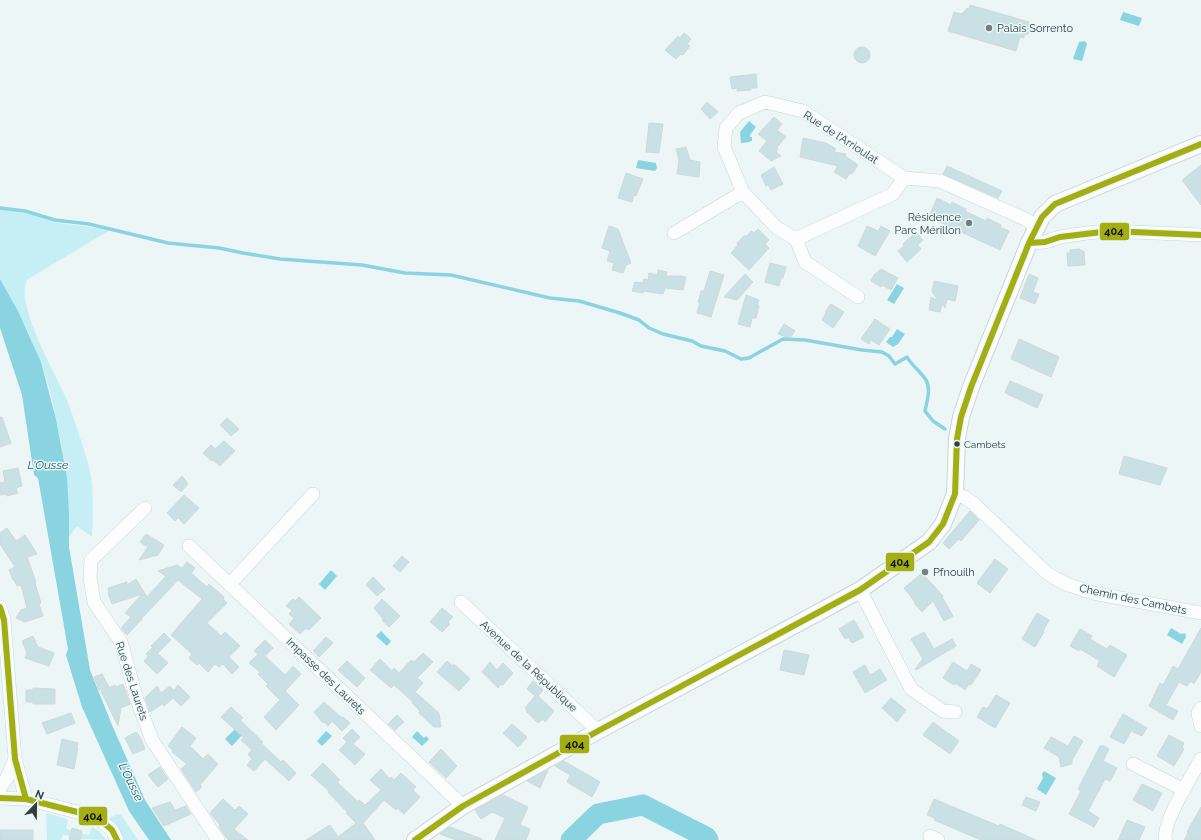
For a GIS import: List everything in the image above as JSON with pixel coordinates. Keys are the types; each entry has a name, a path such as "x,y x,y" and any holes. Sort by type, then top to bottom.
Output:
{"street":[{"name":"Rue de l'Arrioulat","path":"796,239 777,228 743,192 724,147 726,128 738,113 765,102 803,111 904,178"},
{"path":"415,840 463,806 598,731 860,590 929,542 943,524 955,494 957,439 961,417 971,387 1029,243 1042,217 1055,204 1201,144"},
{"path":"858,297 805,262 796,239 893,194 904,178 940,181 1025,219 1037,227"},
{"path":"674,233 743,192"},
{"path":"1029,243 1046,242 1060,237 1110,231 1201,235"},
{"path":"230,584 313,494"},
{"name":"Chemin des Cambets","path":"955,494 973,503 1048,574 1066,584 1093,593 1201,613"},
{"name":"Rue des Laurets","path":"145,508 91,560 90,578 94,602 121,642 137,700 152,740 218,840"},
{"name":"Impasse des Laurets","path":"189,546 463,806"},
{"path":"860,590 911,689 943,711 955,712"},
{"name":"Avenue de la République","path":"461,602 598,731"},
{"path":"0,607 4,620 15,759 26,799"},
{"path":"1201,708 1198,713 1201,726"},
{"path":"0,788 7,778 15,759"},
{"path":"1166,840 1164,836 1168,821 1201,759"},
{"path":"1133,764 1184,790"},
{"path":"0,798 26,799 97,817 112,830 117,840"}],"shaded area":[{"path":"0,209 26,213 54,222 110,230 28,279 25,289 26,303 31,320 46,357 67,400 91,474 93,511 92,537 77,526 69,537 65,469 50,391 42,365 28,332 0,280"},
{"path":"46,813 67,819 66,829 72,830 70,836 63,835 61,840 47,840"},
{"path":"118,814 121,815 138,840 124,840 109,818"},
{"path":"92,827 100,832 106,840 80,839 82,833 89,835"}],"water":[{"path":"1123,12 1142,18 1139,26 1120,20"},
{"path":"1085,41 1087,44 1082,61 1073,59 1079,42"},
{"path":"749,121 756,127 750,135 750,137 752,137 752,141 741,143 740,132"},
{"path":"638,160 656,163 657,168 655,171 636,168"},
{"name":"L'Ousse","path":"0,279 18,311 41,362 56,419 67,477 69,547 90,670 145,800 171,840 149,840 129,811 82,707 66,655 68,649 38,478 34,475 22,395 0,328"},
{"path":"897,284 904,288 894,304 887,300"},
{"path":"897,329 905,334 898,344 893,347 886,342 890,337 892,337"},
{"path":"331,570 337,576 325,590 319,584"},
{"path":"1171,628 1181,634 1185,633 1186,637 1182,644 1167,635"},
{"path":"381,631 391,641 387,646 376,636"},
{"path":"238,726 245,732 232,746 225,739"},
{"path":"326,731 332,736 322,746 317,741"},
{"path":"417,731 424,738 426,736 429,739 422,746 412,737"},
{"path":"1044,771 1056,778 1046,795 1037,789 1043,778 1042,774"}],"building":[{"name":"Palais Sorrento","path":"970,5 1029,22 1028,26 1030,29 1028,34 1024,35 1024,38 1020,37 1016,51 948,31 954,12 961,14 967,8 969,9"},
{"path":"684,33 691,39 687,44 690,46 683,55 681,54 676,59 665,50 678,36 680,38"},
{"path":"859,47 865,47 870,52 868,61 865,63 859,63 854,58 854,52"},
{"path":"756,74 757,88 737,91 737,88 732,89 730,77"},
{"path":"707,102 718,112 710,119 701,109"},
{"path":"774,117 782,124 777,130 786,137 777,147 778,149 776,152 781,156 771,161 759,151 767,141 758,134"},
{"path":"649,123 663,124 659,153 646,152"},
{"path":"803,138 826,143 836,149 834,152 846,154 845,156 858,165 852,174 850,173 846,179 834,172 838,166 800,157"},
{"path":"686,147 690,160 700,162 699,177 677,174 679,160 676,149"},
{"path":"1201,165 1201,205 1182,180"},
{"path":"947,166 1002,191 998,198 943,174"},
{"path":"774,167 783,184 771,190 768,185 766,186 761,175"},
{"path":"626,173 643,179 636,196 634,195 632,202 618,198"},
{"name":"Résidence Parc Mérillon","path":"937,198 951,205 952,202 966,209 965,211 986,221 987,218 1009,231 1000,250 929,217"},
{"path":"609,226 618,229 631,263 626,265 623,273 612,270 614,263 607,261 610,251 602,248"},
{"path":"867,226 878,231 881,226 890,231 875,256 858,246"},
{"path":"758,229 769,240 765,244 769,248 749,270 731,253 738,245 737,243 745,235 746,237 751,231 754,233"},
{"path":"916,232 923,240 918,245 921,249 907,262 898,251"},
{"path":"1080,249 1081,251 1084,251 1085,265 1068,266 1067,253 1070,253 1070,250"},
{"path":"770,263 786,267 779,286 765,282"},
{"path":"881,269 898,278 891,290 882,285 881,287 871,281 874,275"},
{"path":"658,270 667,272 666,276 686,277 683,290 665,288 663,294 632,291 635,282 643,283 644,279 648,280 649,273 657,275"},
{"path":"710,271 724,275 711,317 697,313 701,291 704,291"},
{"path":"745,274 753,282 737,300 724,297"},
{"path":"1029,274 1038,278 1033,292 1039,294 1035,304 1020,298"},
{"path":"934,281 958,286 955,301 947,299 945,308 942,304 940,312 929,310 931,297 939,301 932,292"},
{"path":"746,295 759,300 756,318 752,318 750,327 738,324"},
{"path":"831,304 844,312 833,328 822,320 826,313 825,312"},
{"path":"875,319 890,329 879,345 871,340 869,344 861,339"},
{"path":"784,324 795,331 790,338 778,334"},
{"path":"1019,339 1059,357 1051,377 1011,359"},
{"path":"1010,381 1043,395 1037,408 1005,393"},
{"path":"0,417 2,417 11,443 0,447"},
{"path":"227,418 239,429 231,436 220,425"},
{"path":"224,441 235,451 220,466 203,453 211,445 215,449"},
{"path":"1124,456 1167,468 1160,485 1119,474"},
{"path":"18,468 22,486 16,488 18,493 7,496 7,494 0,495 0,483 5,482 3,471"},
{"path":"182,476 188,484 181,492 173,485"},
{"path":"184,495 199,508 184,524 178,518 175,521 167,513"},
{"path":"970,511 979,520 961,541 959,539 949,549 943,543"},
{"path":"7,528 16,541 25,535 37,554 27,557 36,582 35,583 41,603 39,604 43,616 25,622 16,618 21,610 27,608 21,585 17,586 13,580 9,570 15,567 0,544 0,533"},
{"path":"146,534 164,545 158,555 139,560 148,547 140,542"},
{"path":"402,556 409,562 400,572 393,566"},
{"path":"995,559 1008,569 990,593 977,583"},
{"path":"187,562 195,568 191,573 207,587 209,584 224,597 223,599 227,603 207,623 221,636 225,632 240,646 229,657 239,667 232,674 223,664 219,667 215,664 208,672 199,663 197,665 189,658 192,654 171,635 202,599 178,580 127,635 121,628 131,617 125,613 142,594 112,604 108,593 108,588 127,582 127,585 136,579 147,597 166,576 158,571 177,565 182,568"},
{"path":"922,573 943,596 942,597 953,616 944,621 933,601 922,612 914,603 915,602 904,588"},
{"path":"373,577 385,589 377,596 366,585"},
{"path":"299,597 321,618 309,630 306,628 300,634 289,624 294,618 289,614 292,610 286,606 293,599 295,601"},
{"path":"382,599 400,616 389,627 374,608"},
{"path":"442,608 453,617 448,622 450,624 442,632 430,622"},
{"path":"1037,613 1049,620 1035,647 1022,639"},
{"path":"854,620 864,637 852,643 848,637 845,639 839,629"},
{"path":"1201,628 1201,672 1194,684 1191,681 1187,686 1179,682 1166,705 1178,711 1173,720 1149,706 1160,683 1163,685 1173,666 1178,669"},
{"path":"1080,629 1092,636 1090,639 1107,649 1110,645 1127,655 1114,677 1097,666 1100,661 1080,649 1079,651 1070,646"},
{"path":"924,632 934,649 952,639 956,646 916,670 915,669 923,659 911,639"},
{"path":"164,633 171,640 158,653 151,646"},
{"path":"33,636 38,647 54,653 49,666 25,658 27,653 22,641"},
{"path":"326,637 333,643 319,657 313,651"},
{"path":"265,640 273,648 265,656 285,675 293,666 301,674 285,691 299,705 276,730 264,717 280,700 266,686 268,684 258,674 260,672 249,663 258,654 254,651"},
{"path":"152,648 168,663 157,674 144,661 148,656 146,654"},
{"path":"784,650 809,655 804,675 780,670"},
{"path":"423,653 433,662 417,678 423,683 415,692 439,713 441,727 434,727 419,713 420,711 412,703 413,702 394,685 391,688 370,670 380,659 392,671 394,668 399,673 411,660 414,662"},
{"path":"347,661 365,678 357,687 338,670"},
{"path":"447,661 453,666 454,664 470,679 459,691 437,672"},
{"path":"490,662 497,670 503,663 513,673 503,685 501,684 498,688 482,672"},
{"path":"953,662 967,671 971,664 981,670 971,685 969,684 965,690 955,683 954,685 943,678"},
{"path":"865,665 870,675 880,669 887,680 865,693 853,672"},
{"path":"102,674 109,687 99,690 94,677"},
{"path":"533,681 543,690 538,696 554,711 545,722 543,719 538,723 526,711 527,710 525,708 535,696 527,689"},
{"path":"123,684 130,704 121,708 118,726 101,691 115,685 116,687"},
{"path":"178,685 190,697 181,706 173,698 164,706 162,704 150,712 145,698 157,686 161,693 170,686 174,690"},
{"path":"33,688 55,689 55,704 33,704 33,702 26,702 26,690 33,690"},
{"path":"996,695 1010,703 995,728 977,717 983,707 987,709"},
{"path":"891,698 906,710 897,722 882,708"},
{"path":"324,702 350,723 342,731 332,721 328,726 324,722 323,723 314,712"},
{"path":"231,707 243,718 240,720 263,742 261,743 281,762 283,760 296,773 289,781 265,759 254,771 247,765 252,759 248,754 252,750 241,740 244,738 221,717"},
{"path":"71,713 75,723 47,734 42,723"},
{"path":"1123,714 1147,728 1142,736 1131,731 1124,744 1110,737"},
{"path":"397,715 404,722 395,730 388,724"},
{"path":"933,722 959,741 950,754 923,735"},
{"path":"512,724 527,737 518,747 503,733"},
{"path":"182,727 196,738 190,746 203,759 208,754 218,764 200,785 202,787 196,792 181,769 187,764 172,752 173,750 168,746"},
{"path":"352,729 360,737 353,744 365,754 355,765 339,750 347,742 343,738"},
{"path":"136,732 145,749 133,754 125,738"},
{"path":"1169,735 1184,743 1182,748 1184,749 1174,766 1157,756"},
{"path":"1074,736 1083,741 1072,760 1072,764 1061,767 1059,757 1044,748 1051,737 1068,746"},
{"path":"62,739 78,743 74,769 57,765"},
{"path":"1100,746 1104,746 1109,749 1103,761 1117,768 1110,781 1105,779 1088,811 1099,818 1094,827 1069,814 1081,791 1078,789"},
{"path":"441,749 457,766 446,778 429,762"},
{"path":"564,761 600,782 592,797 567,782 570,775 555,766"},
{"path":"323,763 340,780 337,782 358,802 359,800 365,805 381,790 370,780 381,769 390,779 391,777 394,780 401,773 416,787 413,790 420,797 404,814 397,808 396,810 384,800 363,823 375,840 306,840 330,825 338,837 356,823 328,792 329,791 311,775"},
{"path":"160,767 168,779 158,787 148,775"},
{"path":"548,770 540,788 527,781"},
{"path":"1142,784 1162,793 1153,811 1133,800"},
{"path":"503,795 528,807 520,825 530,829 526,840 495,840 505,818 492,812 481,819 475,810"},
{"path":"1026,797 1040,802 1036,811 1022,805"},
{"path":"223,799 235,810 239,806 248,814 234,829 248,840 228,840 219,827 220,825 210,813"},
{"path":"934,799 999,826 1000,824 1036,840 981,840 934,820 935,818 927,815"},
{"path":"170,802 175,810 186,806 191,814 164,826 152,808"},
{"path":"1201,807 1201,840 1184,840 1188,833 1187,832"},
{"path":"1127,820 1145,827 1139,840 1118,840"},
{"path":"450,827 482,840 456,840 440,834"},
{"path":"72,828 82,831 80,840 69,840"},
{"path":"0,830 33,830 33,840 0,840"}],"waterway":[{"path":"0,208 25,211 55,220 89,224 168,243 219,248 280,259 362,265 405,273 451,275 550,298 579,301 639,320 649,328 663,334 692,341 701,346 725,351 741,359 749,358 783,339 805,340 882,352 889,356 895,364 907,357 926,380 928,395 925,411 933,421 945,429"},
{"name":"L'Ousse","path":"571,840 598,814 643,805 706,837 708,840"}],"transit line":[{"name":"404","path":"415,840 463,806 598,731 860,590 929,542 943,524 955,494 957,439 961,417 971,387 1029,243 1042,217 1055,204 1201,144"},
{"name":"404","path":"1029,243 1045,242 1060,237 1110,231 1201,235"},
{"name":"404","path":"0,607 4,620 15,759 26,799"},
{"name":"404","path":"0,798 26,799 97,817 112,830 117,840"}],"place":[{"name":"Palais Sorrento","path":"989,28"},
{"name":"Résidence Parc Mérillon","path":"969,223"},
{"name":"Cambets","path":"957,444"},
{"name":"Pfnouilh","path":"925,572"}]}
